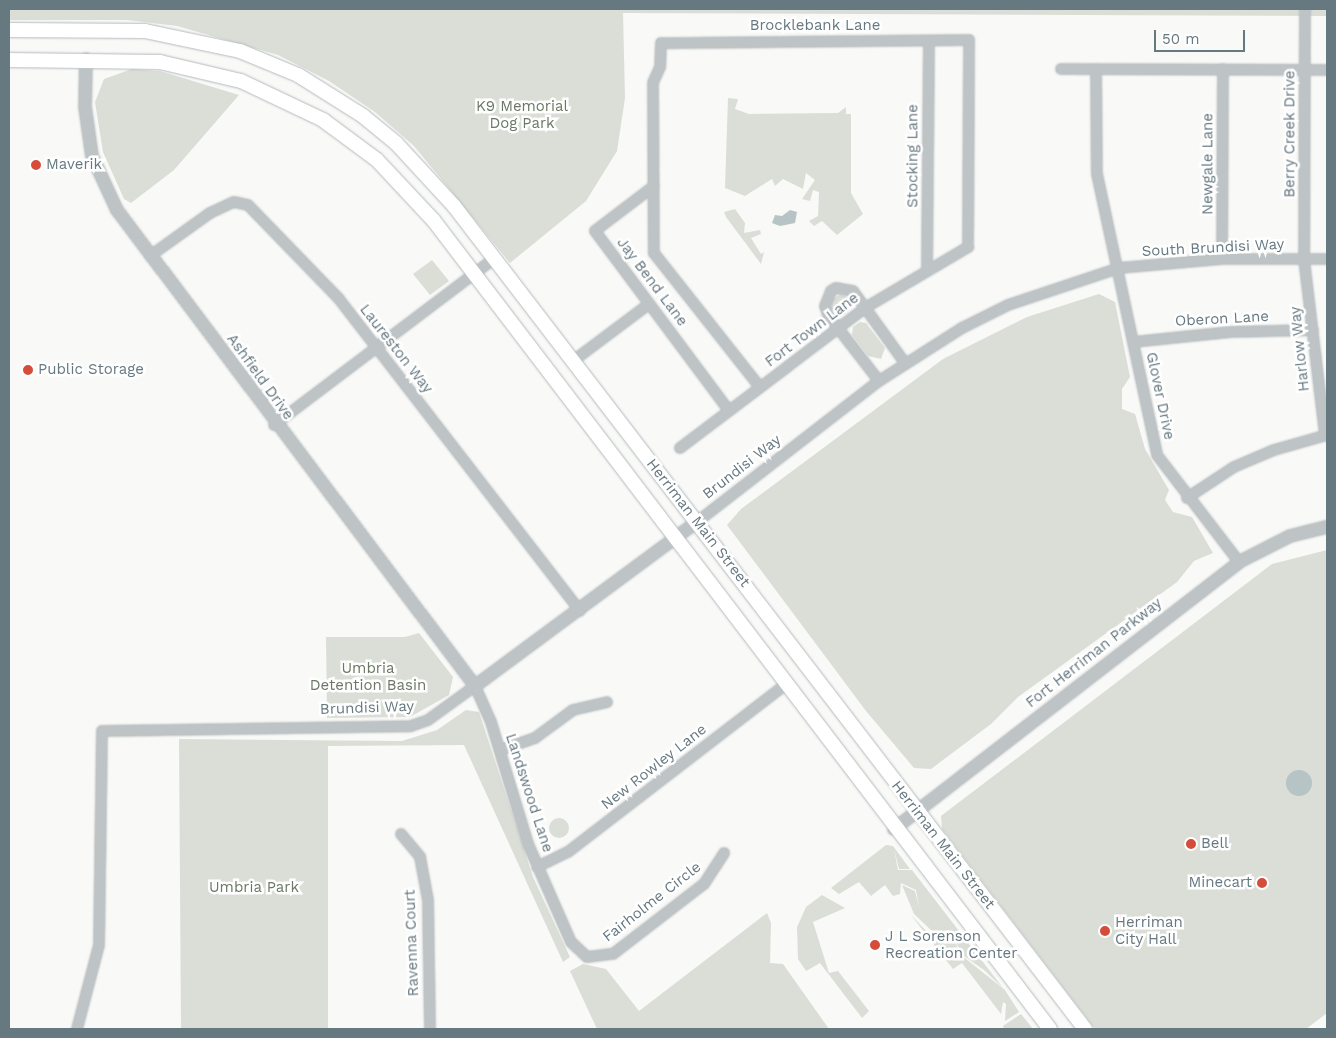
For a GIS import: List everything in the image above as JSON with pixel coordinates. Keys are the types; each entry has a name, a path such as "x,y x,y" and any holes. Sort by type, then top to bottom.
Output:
{"main road":[{"name":"Herriman Main Street","path":"9,30 146,31 192,39 269,62 334,96 396,143 426,172 495,258 916,812 1085,1029"},
{"name":"Herriman Main Street","path":"9,60 86,59 160,62 241,81 323,120 377,160 434,221 894,829 1050,1029"}],"street":[{"name":"Berry Creek Drive","path":"1304,259 1305,9"},
{"name":"Brocklebank Lane","path":"661,42 969,40 968,247"},
{"name":"Stocking Lane","path":"927,271 929,41"},
{"name":"Jay Bend Lane","path":"661,42 660,67 653,83 654,253 760,387"},
{"name":"Ashfield Drive","path":"86,59 85,107 92,156 116,210 274,424 474,686"},
{"path":"1061,69 1327,70"},
{"name":"Glover Drive","path":"1096,69 1097,174 1119,268 1157,455 1187,498 1239,562"},
{"name":"Newgale Lane","path":"1222,259 1223,69"},
{"name":"Jay Bend Lane","path":"654,186 595,231 729,411"},
{"name":"Laureston Way","path":"150,256 210,213 234,202 248,205 339,299 580,611"},
{"name":"Fort Town Lane","path":"680,448 865,308 968,247"},
{"path":"274,424 495,258"},
{"name":"South Brundisi Way","path":"905,363 962,328 1008,305 1119,268 1222,259 1327,259"},
{"name":"Harlow Way","path":"1304,259 1326,435"},
{"path":"879,380 839,328 825,306 831,291 836,288 853,291 905,363"},
{"path":"573,361 650,304"},
{"name":"Oberon Lane","path":"1134,342 1230,332 1313,330"},
{"name":"Brundisi Way","path":"77,1029 99,945 102,731 411,726 428,720 675,540 879,380 905,363"},
{"path":"1187,498 1234,467 1274,450 1326,435"},
{"name":"Fort Herriman Parkway","path":"894,829 1239,562 1290,536 1327,527"},
{"name":"New Rowley Lane","path":"537,867 568,852 786,684"},
{"name":"Landswood Lane","path":"474,686 500,750 537,867 571,942 587,957"},
{"path":"500,750 535,738 573,710 607,702"},
{"name":"Ravenna Court","path":"400,834 420,857 428,900 430,1029"},
{"name":"Fairholme Circle","path":"587,957 613,954 697,890 716,870 724,853"}],"green space":[{"name":"K9 Memorial Dog Park","path":"9,9 1327,9 1327,16 623,13 625,98 617,151 586,201 510,263 414,146 375,112 329,81 278,55 177,26 127,20 9,20"},
{"path":"132,69 160,71 239,95 174,170 131,203 124,199 103,152 95,102 104,79"},
{"path":"728,98 738,99 735,109 749,114 838,113 846,107 846,114 851,114 851,193 863,214 837,235 822,221 814,226 809,221 818,216 819,192 813,190 810,201 802,199 815,180 806,173 803,189 783,179 775,186 772,179 745,196 725,188"},
{"path":"735,209 745,223 744,233 760,230 761,234 751,238 761,254 764,252 761,264 726,217 724,212"},
{"path":"432,260 449,281 430,295 413,274"},
{"path":"1099,294 1115,302 1130,377 1122,389 1122,409 1135,414 1145,449 1169,490 1165,500 1173,512 1192,517 1213,553 1194,561 1177,582 1018,697 991,724 931,769 914,768 866,711 727,525 741,509 943,359 1027,317"},
{"path":"841,295 848,298 851,305 848,312 841,315 834,312 831,305 834,298"},
{"path":"860,322 866,323 885,348 881,359 868,356 852,335 853,327"},
{"path":"1327,550 1327,1013 1306,1029 1095,1029 942,829 941,816 1272,564"},
{"name":"Umbria Detention Basin","path":"419,633 453,677 449,695 410,717 327,718 326,637 405,637"},
{"name":"Umbria Park","path":"466,710 479,712 533,877 570,957 563,962 464,745 328,746 328,1029 181,1029 179,739 402,741 437,730"},
{"path":"559,818 566,821 569,828 566,835 559,838 552,835 549,828 552,821"},
{"path":"886,845 893,846 910,869 899,869 894,849 898,870 912,870 1003,988 984,970 961,954 956,941 966,943 954,939 961,955 1005,990 1019,1012 1005,1021 1006,1004 1003,1002 1001,1014 962,963 953,969 911,915 929,934 947,945 914,914 902,885 915,891 919,907 916,890 901,883 900,894 893,896 885,885 871,896 859,882 839,894 831,888"},
{"path":"822,895 845,908 813,922 829,973 838,971 869,1011 862,1018 820,963 806,971 798,959 797,927 806,907"},
{"path":"767,913 771,923 770,963 783,964 829,1029 597,1029 570,971 583,964 606,969 639,1011"},
{"path":"1021,1014 1033,1029 1004,1029 1003,1026"}],"shaded area":[{"path":"790,210 797,212 795,223 780,226 772,223 775,215 782,216"},
{"path":"1299,770 1308,774 1312,783 1308,792 1299,796 1290,792 1286,783 1290,774"}],"place":[{"name":"Maverik","path":"36,165"},
{"name":"Public Storage","path":"28,370"},
{"name":"Bell","path":"1191,844"},
{"name":"Minecart","path":"1262,883"},
{"name":"Herriman City Hall","path":"1105,931"},
{"name":"J L Sorenson Recreation Center","path":"875,945"}]}
